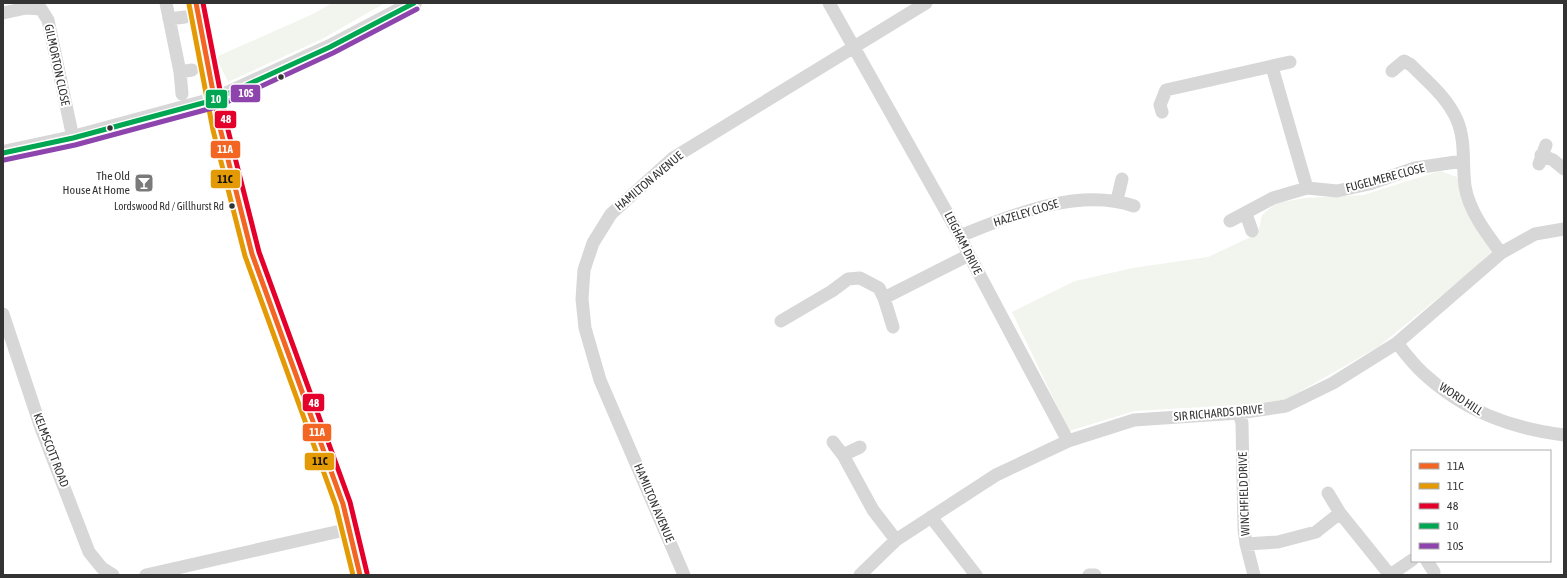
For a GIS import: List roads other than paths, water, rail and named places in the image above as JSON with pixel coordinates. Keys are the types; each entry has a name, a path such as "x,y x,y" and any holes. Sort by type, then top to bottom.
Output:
{"main road":[{"path":"190,10 252,254 343,504 360,575"}],"street":[{"path":"166,3 186,71 182,94"},
{"path":"3,153 73,138 214,100 330,47 414,3"},
{"name":"LEIGHAM DRIVE","path":"828,3 855,47 960,236 1068,441"},
{"name":"HAMILTON AVENUE","path":"684,575 600,380 585,328 582,299 584,270 592,243 610,214 673,158 926,3"},
{"name":"GILMORTON CLOSE","path":"3,13 26,8 41,9 48,20 73,138"},
{"path":"170,20 190,10"},
{"path":"1392,71 1404,61 1411,65 1445,98 1458,121 1463,143 1465,188 1481,226 1500,253"},
{"path":"1162,112 1160,105 1166,90 1290,62"},
{"path":"1272,67 1307,188"},
{"path":"1542,155 1553,160 1564,170"},
{"name":"FUGELMERE CLOSE","path":"1230,221 1246,214 1273,198 1307,188 1337,191 1369,184 1415,168 1463,161"},
{"path":"1117,200 1122,179"},
{"name":"HAZELEY CLOSE","path":"960,236 1014,215 1063,202 1117,200 1134,206"},
{"path":"1246,214 1252,231"},
{"name":"SIR RICHARDS DRIVE","path":"860,575 896,540 996,475 1068,441 1134,420 1239,413 1286,406 1333,383 1397,343 1500,253 1535,234 1564,229"},
{"path":"884,298 969,255"},
{"path":"781,321 848,280 860,278 879,288 884,298 893,327"},
{"name":"KELMSCOTT ROAD","path":"3,314 41,428 83,532 89,552 102,568 113,575"},
{"name":"WORD HILL","path":"1397,343 1423,373 1475,411 1500,421 1527,429 1564,435"},
{"name":"WINCHFIELD DRIVE","path":"1239,413 1242,423 1246,544 1254,575"},
{"path":"833,442 843,454 873,510 896,540"},
{"path":"843,454 860,447"},
{"path":"1328,493 1340,513 1390,574 1411,561"},
{"path":"1246,544 1278,542 1316,532 1340,513"},
{"path":"931,517 976,575"},
{"path":"146,575 349,528"},
{"path":"1089,575 1095,575"}],"place":[{"name":"The Old House At Home","path":"144,183"},
{"name":"Lordswood Rd / Gillhurst Rd","path":"232,206"}]}
